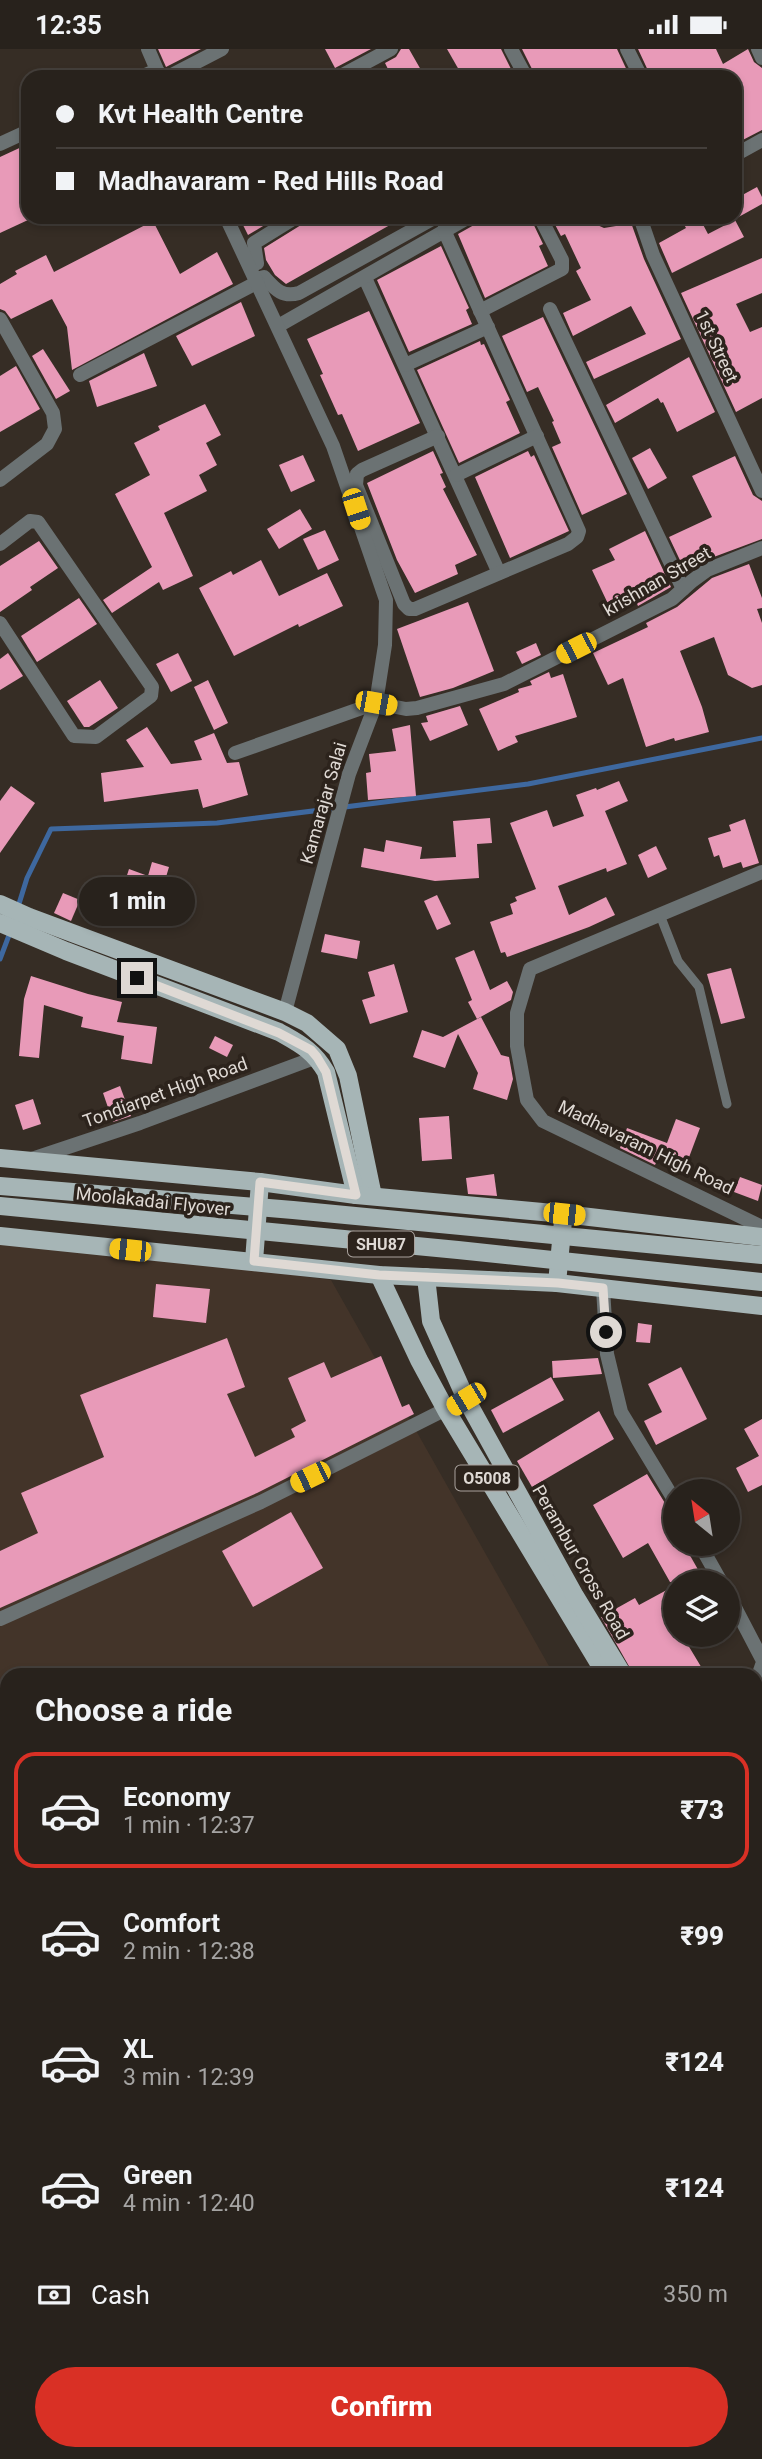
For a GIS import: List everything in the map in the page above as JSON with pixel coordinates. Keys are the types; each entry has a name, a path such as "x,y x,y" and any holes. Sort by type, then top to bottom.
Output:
{"main road":[{"path":"0,904 26,925 279,1033 311,1050 326,1072 364,1195"},
{"path":"0,923 26,925 285,1012 307,1023 337,1049 348,1076 364,1195"},
{"path":"0,1158 260,1182 762,1237"},
{"path":"254,1261 260,1182"},
{"name":"Moolakadai Flyover","path":"0,1186 293,1210 762,1255"},
{"name":"Moolakadai Flyover","path":"0,1206 762,1282"},
{"path":"558,1283 564,1214"},
{"path":"0,1236 379,1275 558,1283 762,1306"},
{"name":"Perambur Cross Road","path":"379,1275 446,1410 602,1668"},
{"name":"Perambur Cross Road","path":"426,1277 431,1321 466,1399 562,1573 619,1668"}],"street":[{"path":"148,49 158,70"},
{"path":"352,70 391,49"},
{"path":"511,49 522,70"},
{"path":"627,49 638,70"},
{"path":"758,49 762,58"},
{"path":"172,70 217,50"},
{"path":"0,144 21,134"},
{"path":"742,151 762,139"},
{"name":"Kamarajar Salai","path":"229,224 345,476 386,600 385,645 376,703 349,774 285,1012"},
{"path":"254,276 257,263 254,243 285,224"},
{"path":"80,375 254,276 264,277 279,293 290,296 423,224"},
{"path":"278,326 455,224"},
{"path":"480,311 562,269 562,260 544,224"},
{"name":"1st Street","path":"642,224 653,255 762,491"},
{"path":"439,436 357,474 356,485 404,604 409,609 415,609 568,544 578,537 579,531 443,230"},
{"path":"365,278 499,573"},
{"path":"550,309 682,589"},
{"path":"0,319 53,413 55,429 47,444 0,480"},
{"path":"405,365 488,327"},
{"path":"456,475 537,436"},
{"path":"0,544 30,521 38,522 152,687 151,696 96,737 74,736 0,623"},
{"name":"krishnan Street","path":"376,703 406,709 417,708 504,684 672,599 707,571 762,548"},
{"path":"236,753 376,703"},
{"path":"660,915 762,872"},
{"name":"Madhavaram High Road","path":"660,915 530,969 517,1013 517,1046 527,1100 543,1121 762,1227"},
{"name":"Tondiarpet High Road","path":"25,1161 141,1123 317,1057"},
{"path":"603,1288 607,1355 621,1412 663,1481"},
{"path":"0,1619 261,1502 466,1399"},
{"path":"740,1617 762,1659"}],"lane":[{"path":"660,915 678,961 699,987 727,1104"}],"shaded area":[{"path":"0,1236 331,1280 550,1668 0,1668"}],"building":[{"path":"158,49 201,49 166,67"},
{"path":"325,49 371,49 335,68"},
{"path":"401,49 409,49 421,70 388,70 385,63 396,57"},
{"path":"447,49 501,49 512,70 459,70"},
{"path":"522,49 617,49 627,70 532,70"},
{"path":"638,49 716,49 723,64 748,49 754,62 762,68 762,130 742,140 742,70 648,70"},
{"path":"21,147 21,223 0,233 0,157"},
{"path":"757,187 762,204 742,215 742,195"},
{"path":"147,224 155,224 180,274 217,252 233,284 72,370 67,327 52,299 11,319 0,309 0,284 17,274 15,271 46,255 54,272"},
{"path":"242,224 266,224 248,235"},
{"path":"392,224 286,284 275,275 266,260 264,248 301,225"},
{"path":"533,224 543,244 539,246 548,266 485,298 458,234 474,225"},
{"path":"555,224 595,224 604,228 632,224 644,259 681,339 594,379 586,362 646,334 631,306 573,336 563,313 591,300 576,271 581,268 565,234 561,236"},
{"path":"684,224 703,224 708,234 727,224 737,224 744,237 672,273 659,243 686,228"},
{"path":"441,246 469,308 466,310 472,324 409,352 377,280"},
{"path":"762,258 762,293 736,304 750,332 762,327 762,398 736,412 681,293"},
{"path":"241,302 255,336 192,366 176,336"},
{"path":"369,311 420,423 358,451 342,414 338,415 307,339"},
{"path":"543,317 627,494 582,515 552,447 561,443 552,422 554,421 538,387 527,392 502,336"},
{"path":"480,341 481,345 484,344 510,400 506,402 520,433 459,463 417,370"},
{"path":"43,349 70,391 56,399 32,356"},
{"path":"144,353 157,386 97,407 89,381"},
{"path":"689,357 715,412 677,432 663,402 658,398 615,423 606,405"},
{"path":"16,366 40,409 0,432 0,376"},
{"path":"205,404 221,435 206,443 217,465 199,475 207,491 164,513 193,576 163,590 159,582 112,613 103,600 152,567 115,494 150,475 134,443 160,430 158,426"},
{"path":"650,448 667,478 648,489 632,458"},
{"path":"433,451 443,473 440,474 446,487 443,489 477,555 455,565 458,574 415,593 397,560 367,483"},
{"path":"528,451 531,457 534,455 569,531 510,558 475,477"},
{"path":"303,455 315,481 291,492 279,465"},
{"path":"735,456 753,495 762,501 762,539 703,561 686,573 669,537 712,517 692,476"},
{"path":"300,509 312,529 279,549 267,529"},
{"path":"325,530 339,560 318,570 303,539"},
{"path":"645,531 671,587 638,606 634,597 610,608 592,570 615,560 609,549"},
{"path":"39,541 58,568 0,612 0,566"},
{"path":"261,560 279,596 327,573 343,606 299,627 298,624 234,656 199,588 231,571 233,575"},
{"path":"749,564 762,598 762,608 757,609 762,623 762,685 752,688 728,675 714,637 680,651 709,732 675,741 674,738 646,747 623,678 608,685 593,653 648,627 646,623 677,607 712,578"},
{"path":"79,598 97,624 37,662 21,636"},
{"path":"468,602 494,671 453,688 420,697 397,629"},
{"path":"536,643 541,655 522,664 516,652"},
{"path":"8,653 23,676 0,690 0,659"},
{"path":"178,653 192,681 171,692 156,664"},
{"path":"549,672 551,678 563,674 577,717 515,736 518,742 498,751 479,709 519,692 518,689 532,685 530,681"},
{"path":"100,680 118,708 89,727 84,727 67,701"},
{"path":"208,680 228,723 214,730 194,687"},
{"path":"460,706 468,725 430,741 421,723 428,722 426,716"},
{"path":"410,725 416,796 368,800 366,773 371,772 369,754 396,751 392,729"},
{"path":"147,727 171,764 202,760 194,741 214,733 227,763 239,762 248,795 203,808 198,789 104,802 101,773 144,767 126,740"},
{"path":"619,781 628,801 605,811 627,864 607,872 606,868 558,886 569,915 606,897 615,915 507,957 505,952 501,953 490,922 513,914 510,904 517,901 515,897 536,889 510,823 547,810 553,827 584,816 576,795"},
{"path":"11,786 35,803 0,853 0,801"},
{"path":"490,818 492,843 477,844 479,878 435,881 361,867 364,848 384,852 386,840 422,847 420,859 456,857 453,821"},
{"path":"745,819 759,863 743,868 741,862 723,868 719,855 714,857 708,838 731,831 729,825"},
{"path":"656,846 667,869 648,878 638,855"},
{"path":"152,862 169,867 158,904 121,894 129,869 148,876"},
{"path":"63,893 80,900 71,921 54,913"},
{"path":"437,895 451,924 437,930 424,901"},
{"path":"325,934 360,941 357,959 321,952"},
{"path":"474,950 490,990 507,981 513,992 511,1000 477,1019 468,1002 472,1000 455,958"},
{"path":"394,964 408,1012 370,1024 362,1000 375,996 368,972"},
{"path":"731,968 745,1018 721,1024 707,974"},
{"path":"31,976 122,1002 117,1022 157,1027 152,1064 121,1059 124,1036 81,1027 83,1017 44,1005 39,1058 19,1056 24,999"},
{"path":"481,1017 501,1055 509,1057 513,1079 507,1100 473,1089 478,1073 458,1034 445,1068 413,1057 422,1030 443,1037"},
{"path":"215,1036 233,1045 227,1057 209,1048"},
{"path":"120,1086 131,1116 113,1122 103,1093"},
{"path":"33,1099 41,1124 23,1130 15,1105"},
{"path":"449,1116 452,1159 422,1161 419,1118"},
{"path":"676,1119 700,1128 685,1168 658,1158 655,1165 620,1148 627,1128 667,1143"},
{"path":"494,1174 497,1196 468,1194 466,1178"},
{"path":"740,1177 762,1185 758,1201 734,1192"},
{"path":"156,1284 210,1289 206,1323 153,1317"},
{"path":"638,1323 652,1325 650,1343 636,1342"},
{"path":"227,1338 245,1387 227,1394 255,1457 295,1437 291,1429 306,1421 288,1378 324,1362 331,1378 381,1356 402,1407 409,1404 414,1414 257,1493 0,1608 0,1551 38,1533 21,1493 104,1457 80,1395"},
{"path":"598,1358 602,1374 553,1378 552,1361"},
{"path":"681,1367 707,1419 656,1445 644,1421 662,1412 648,1384"},
{"path":"551,1377 564,1400 503,1433 491,1410"},
{"path":"599,1411 614,1439 532,1487 517,1461"},
{"path":"762,1419 762,1485 748,1492 736,1468 759,1456 744,1429"},
{"path":"647,1474 663,1500 663,1556 690,1556 698,1570 663,1570 648,1543 623,1558 593,1505"},
{"path":"291,1512 323,1568 253,1607 222,1551"},
{"path":"663,1592 663,1647 689,1647 702,1668 630,1668 601,1617 635,1598 639,1605"}],"waterway":[{"path":"18,907 27,878 51,829 217,823 528,784 762,738"},
{"path":"0,959 11,930"}],"route":[{"path":"137,978 279,1033 311,1050 326,1072 356,1195 260,1182 254,1261 379,1275 558,1283 603,1288 606,1332"}]}
